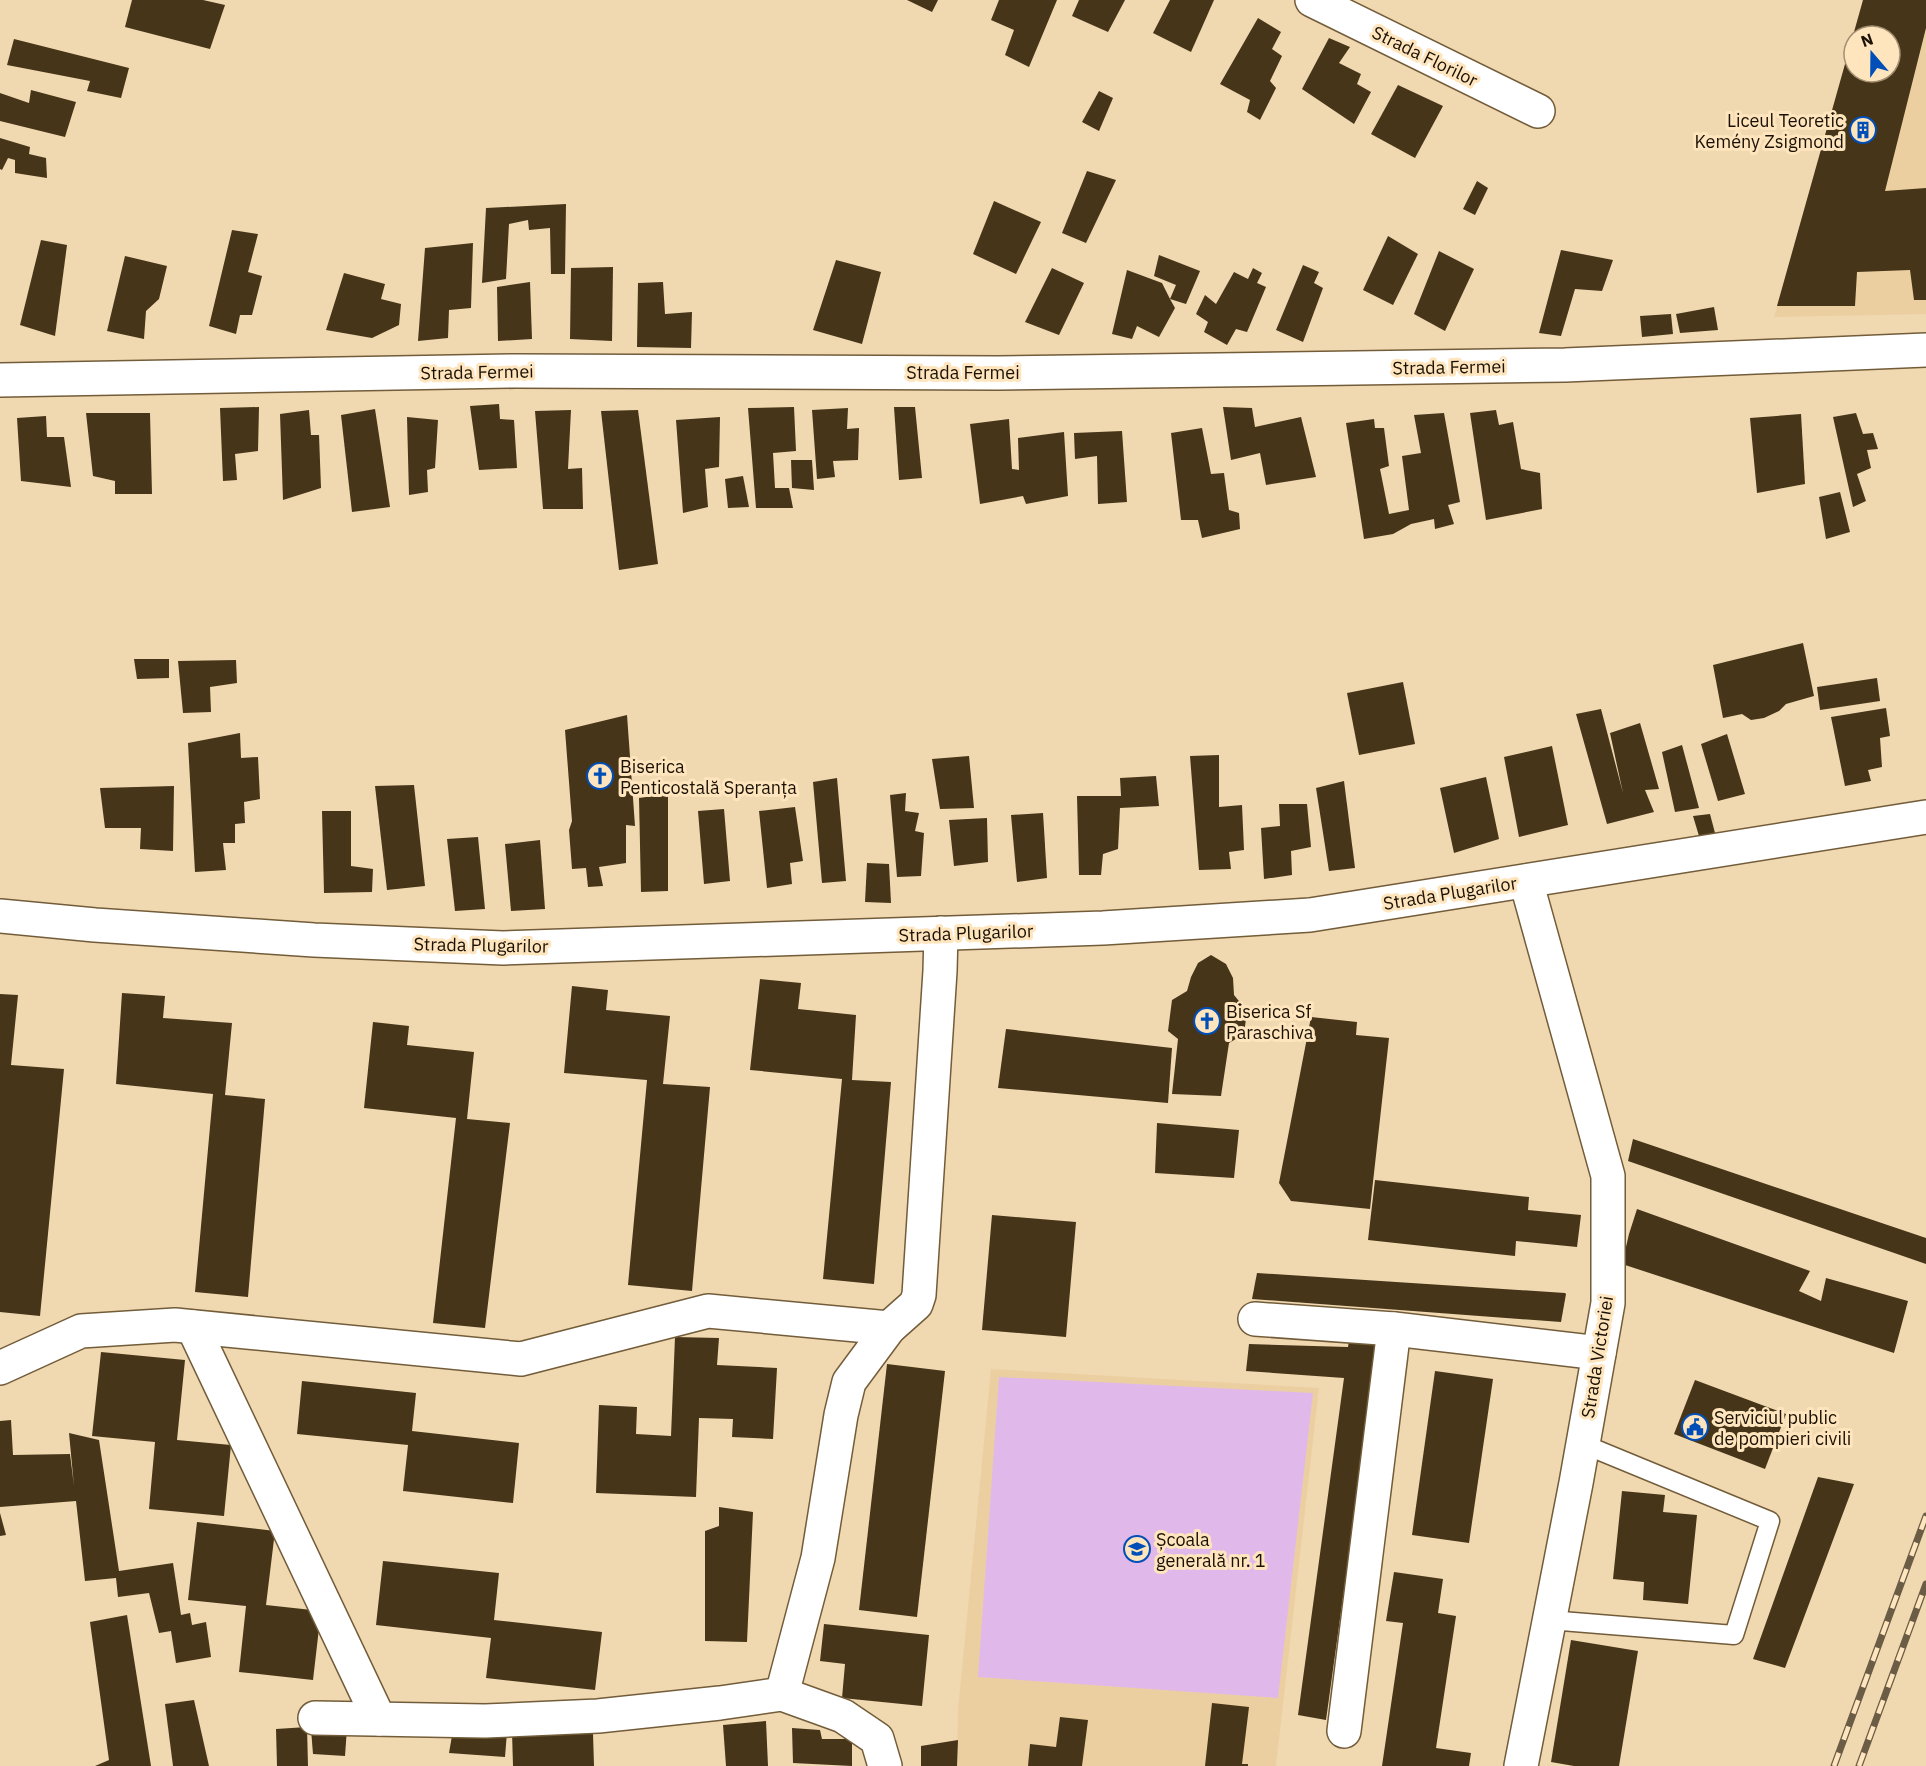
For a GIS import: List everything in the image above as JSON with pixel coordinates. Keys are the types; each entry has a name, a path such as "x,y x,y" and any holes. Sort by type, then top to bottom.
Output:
{"street":[{"name":"Strada Florilor","path":"1312,0 1538,111"},
{"name":"Strada Fermei","path":"0,380 515,371 998,373 1517,366 1926,350"},
{"name":"Strada Plugarilor","path":"0,916 314,940 503,948 1103,928 1310,915 1926,817"},
{"name":"Strada Victoriei","path":"1521,1766 1608,1303 1608,1176 1526,881"},
{"path":"782,1694 818,1558 849,1382 889,1328 916,1304 919,1295 941,933"},
{"path":"0,1368 81,1331 175,1325 521,1359 708,1311 889,1328"},
{"path":"1255,1319 1394,1329 1599,1353"},
{"path":"194,1327 379,1719"},
{"path":"1344,1731 1394,1329"},
{"path":"315,1718 485,1722 598,1716 720,1704 782,1694 843,1716 877,1739 885,1766"}],"lane":[{"path":"1549,1620 1734,1635 1770,1521 1583,1444"}],"shaded area":[{"name":"Liceul Teoretic Kemény Zsigmond","path":"1863,0 1926,0 1926,314 1774,317 1842,75 1842,84 1902,84 1902,24 1856,24"},
{"name":"Școala generală nr. 1","path":"991,1369 1319,1388 1276,1766 957,1766 958,1710"},
{"name":"Școala generală nr. 1","path":"999,1377 1313,1393 1278,1698 978,1677"}],"building":[{"path":"132,0 203,0 225,5 210,49 125,27"},
{"path":"907,0 938,0 932,12"},
{"path":"999,0 1057,0 1029,67 1005,55 1014,30 991,20"},
{"path":"1079,0 1125,0 1108,32 1072,16"},
{"path":"1170,0 1214,0 1191,52 1153,33"},
{"name":"Liceul Teoretic Kemény Zsigmond","path":"1863,0 1926,0 1926,28 1885,191 1926,188 1926,300 1914,300 1910,270 1857,272 1855,306 1777,306 1842,75 1842,84 1902,84 1902,24 1856,24"},
{"path":"1258,18 1281,32 1272,49 1282,56 1270,81 1276,88 1260,120 1247,112 1250,100 1220,84"},
{"path":"1329,38 1350,47 1339,63 1361,74 1357,84 1371,92 1354,124 1302,89"},
{"path":"14,39 129,68 121,98 87,91 90,81 7,65"},
{"path":"1398,85 1443,106 1415,158 1371,134"},
{"path":"31,90 76,102 65,137 0,121 0,93 29,103"},
{"path":"1099,91 1113,98 1099,131 1082,122"},
{"path":"0,138 30,147 29,154 46,158 47,178 15,173 15,160 8,158 2,170 0,169"},
{"path":"1087,171 1116,180 1086,243 1062,233"},
{"path":"1477,181 1488,188 1475,215 1463,209"},
{"path":"994,201 1041,222 1016,274 973,254"},
{"path":"566,204 565,274 551,274 550,228 529,230 528,220 509,224 506,279 482,283 486,208"},
{"path":"232,230 258,234 248,272 262,276 252,315 240,315 236,334 209,326"},
{"path":"1388,236 1418,254 1393,305 1363,290"},
{"path":"41,240 67,245 55,336 20,325"},
{"path":"473,243 471,308 449,310 448,338 418,341 425,248"},
{"path":"1561,250 1613,260 1602,291 1575,289 1561,336 1539,333"},
{"path":"1439,251 1474,269 1445,331 1414,314"},
{"path":"1159,255 1200,271 1186,304 1170,299 1176,285 1154,276"},
{"path":"125,256 167,266 159,299 146,311 144,339 107,331"},
{"path":"836,260 881,272 862,344 813,330"},
{"path":"1303,265 1319,272 1314,283 1323,288 1303,342 1276,330"},
{"path":"613,267 612,341 570,339 571,268"},
{"path":"1052,268 1084,283 1059,335 1025,322"},
{"path":"1253,268 1262,273 1257,283 1266,287 1247,332 1236,329 1227,345 1204,332 1208,322 1196,314 1205,295 1216,304 1234,272 1248,279"},
{"path":"1127,270 1162,283 1175,308 1159,337 1137,326 1132,339 1112,334"},
{"path":"344,273 385,284 381,299 401,304 399,325 372,338 326,330"},
{"path":"530,282 532,339 498,341 497,287"},
{"path":"663,282 665,314 692,312 691,348 637,347 638,283"},
{"path":"1714,307 1718,330 1680,333 1676,314"},
{"path":"1671,314 1673,334 1642,337 1640,316"},
{"path":"499,404 500,419 514,420 517,468 479,470 470,406"},
{"path":"259,407 258,451 235,454 237,480 223,481 220,408"},
{"path":"794,407 796,451 773,453 775,488 789,488 793,508 756,508 748,408"},
{"path":"894,407 915,407 922,478 899,480"},
{"path":"1223,407 1252,408 1255,427 1301,417 1316,477 1266,485 1260,453 1231,460"},
{"path":"848,408 847,429 859,428 858,460 833,461 835,477 817,479 812,410"},
{"path":"375,409 390,507 352,512 341,415"},
{"path":"309,410 311,435 319,435 321,488 283,500 280,414"},
{"path":"571,410 568,469 582,468 583,509 543,509 535,411"},
{"path":"638,410 658,564 619,570 601,411"},
{"path":"1496,410 1499,425 1513,422 1521,469 1540,473 1542,509 1486,520 1470,413"},
{"path":"86,413 150,413 152,494 115,494 115,481 93,476"},
{"path":"1444,413 1460,502 1448,505 1454,524 1435,529 1434,519 1411,524 1393,534 1364,539 1346,423 1374,419 1375,428 1384,428 1389,466 1380,469 1389,514 1409,510 1402,456 1421,453 1414,415"},
{"path":"1856,413 1863,434 1873,433 1878,449 1867,450 1871,468 1857,474 1866,501 1853,507 1833,417"},
{"path":"1801,414 1805,484 1757,493 1750,418"},
{"path":"46,416 47,437 64,437 71,487 21,481 17,418"},
{"path":"407,417 438,420 435,468 427,470 428,492 409,495"},
{"path":"720,417 719,467 705,469 708,507 683,513 676,420"},
{"path":"1009,419 1012,469 1019,470 1018,438 1064,432 1068,496 1026,504 1023,496 980,504 970,424"},
{"path":"1202,428 1211,474 1224,473 1229,510 1239,513 1240,529 1202,538 1198,520 1181,520 1171,433"},
{"path":"1122,431 1127,502 1098,504 1097,456 1075,459 1074,433"},
{"path":"791,460 812,460 814,490 792,488"},
{"path":"743,476 749,507 728,508 725,479"},
{"path":"1840,492 1850,532 1826,539 1819,497"},
{"path":"1803,643 1814,696 1786,704 1779,711 1764,718 1751,720 1742,714 1723,718 1713,665"},
{"path":"134,659 169,659 169,678 137,679"},
{"path":"236,660 237,683 210,687 211,712 183,713 178,661"},
{"path":"1877,678 1880,701 1820,710 1817,687"},
{"path":"1403,682 1415,744 1359,755 1347,693"},
{"path":"1886,708 1890,736 1880,738 1882,767 1868,770 1871,781 1845,786 1831,717"},
{"path":"1601,709 1623,793 1610,733 1640,723 1659,789 1645,790 1654,812 1607,824 1576,714"},
{"name":"Biserica Penticostală Speranța","path":"627,715 635,826 626,825 626,863 599,867 603,886 588,887 586,868 572,869 569,830 572,821 565,730"},
{"path":"240,733 241,758 258,757 260,799 244,802 245,823 235,824 235,843 223,843 226,870 195,872 188,743"},
{"path":"1727,734 1745,794 1718,801 1701,744"},
{"path":"1682,745 1699,808 1675,812 1662,752"},
{"path":"1552,746 1568,825 1519,837 1504,757"},
{"path":"1219,755 1219,807 1242,805 1244,850 1229,852 1231,869 1199,870 1190,756"},
{"path":"969,756 974,808 940,809 932,759"},
{"path":"1156,776 1159,806 1120,808 1118,849 1103,854 1101,875 1079,875 1077,796 1121,796 1120,778"},
{"path":"1486,777 1499,839 1454,853 1440,788"},
{"path":"837,778 846,881 822,883 813,782"},
{"path":"1344,781 1355,868 1329,871 1316,788"},
{"path":"414,785 425,886 387,890 375,786"},
{"path":"174,786 173,851 140,849 141,828 105,828 100,788"},
{"path":"906,793 905,811 919,813 915,831 924,833 921,876 897,877 890,795"},
{"path":"668,794 668,891 641,892 639,798"},
{"path":"1279,804 1307,804 1311,847 1291,851 1292,875 1264,879 1261,828 1280,826"},
{"path":"795,807 803,861 790,863 792,884 767,888 759,811"},
{"path":"724,809 730,881 704,884 698,811"},
{"path":"322,811 351,811 351,866 373,869 372,892 324,893"},
{"path":"1043,813 1047,878 1017,882 1011,815"},
{"path":"1710,814 1715,833 1699,836 1693,816"},
{"path":"987,818 988,862 954,866 949,820"},
{"path":"478,837 485,909 455,911 447,839"},
{"path":"540,840 545,909 511,911 505,844"},
{"path":"867,863 889,864 891,903 865,902"},
{"name":"Biserica Sf Paraschiva","path":"1211,955 1226,964 1233,978 1234,995 1247,1011 1244,1034 1229,1043 1221,1096 1172,1094 1178,1039 1168,1031 1172,1000 1187,991 1198,963"},
{"path":"760,979 801,983 798,1009 856,1015 852,1080 891,1082 874,1284 823,1279 842,1079 750,1070"},
{"path":"572,986 608,990 606,1010 670,1016 663,1084 710,1087 692,1291 628,1285 647,1080 564,1073"},
{"path":"122,993 165,996 163,1018 232,1023 225,1095 265,1099 248,1297 195,1292 213,1094 116,1084"},
{"path":"0,994 18,995 11,1065 64,1069 40,1316 0,1312"},
{"path":"1311,1017 1357,1022 1356,1035 1389,1038 1370,1209 1291,1201 1279,1183"},
{"path":"373,1022 409,1026 407,1045 474,1052 467,1119 510,1123 485,1328 433,1323 456,1118 364,1108"},
{"path":"1006,1029 1172,1048 1168,1103 998,1088"},
{"path":"1157,1123 1239,1130 1234,1178 1155,1173"},
{"path":"1633,1139 1926,1238 1926,1264 1628,1161"},
{"path":"1375,1180 1529,1197 1528,1210 1581,1215 1577,1247 1516,1241 1515,1256 1368,1240"},
{"path":"1637,1209 1810,1271 1799,1291 1821,1301 1826,1278 1908,1301 1894,1353 1622,1264"},
{"path":"992,1215 1076,1222 1066,1337 982,1330"},
{"path":"1257,1273 1566,1294 1561,1322 1252,1299"},
{"path":"1350,1334 1379,1337 1326,1720 1298,1715 1344,1378 1246,1371 1249,1344 1348,1347"},
{"path":"675,1337 719,1338 717,1365 777,1368 773,1439 732,1437 733,1419 699,1418 696,1497 596,1493 599,1405 637,1407 636,1434 671,1436"},
{"path":"101,1352 185,1360 177,1440 231,1445 224,1516 149,1509 155,1442 92,1436"},
{"path":"887,1364 945,1371 917,1617 859,1610"},
{"path":"1435,1371 1493,1379 1469,1543 1412,1535"},
{"path":"1695,1380 1786,1414 1765,1469 1674,1434"},
{"path":"302,1381 416,1393 412,1431 519,1443 513,1503 403,1491 408,1445 297,1434"},
{"path":"11,1420 13,1455 70,1454 74,1486 69,1433 99,1440 119,1571 173,1563 181,1615 190,1613 192,1625 206,1622 211,1657 176,1663 171,1631 159,1633 149,1593 118,1597 116,1578 85,1581 76,1501 0,1507 0,1421"},
{"path":"1818,1477 1854,1484 1785,1668 1753,1659"},
{"path":"1622,1491 1665,1495 1663,1512 1697,1515 1688,1604 1643,1600 1644,1582 1613,1579"},
{"path":"719,1507 753,1512 747,1642 705,1641 705,1531 719,1526"},
{"path":"0,1513 6,1535 0,1536"},
{"path":"197,1522 275,1531 266,1605 321,1611 313,1680 239,1672 246,1606 188,1600"},
{"path":"383,1561 499,1573 494,1620 602,1632 595,1690 486,1678 491,1638 376,1625"},
{"path":"1394,1572 1443,1579 1438,1613 1456,1616 1436,1748 1471,1753 1469,1766 1382,1766 1403,1623 1386,1621"},
{"path":"127,1615 151,1766 95,1766 109,1760 90,1622"},
{"path":"824,1624 929,1635 922,1706 842,1698 845,1664 820,1661"},
{"path":"1571,1640 1638,1651 1619,1766 1574,1766 1551,1762"},
{"path":"194,1700 209,1766 173,1766 165,1704"},
{"path":"1212,1703 1249,1707 1242,1764 1248,1764 1248,1766 1205,1766"},
{"path":"1060,1717 1088,1720 1082,1766 1028,1766 1030,1744 1056,1747"},
{"path":"766,1721 768,1766 726,1766 723,1725"},
{"path":"307,1727 308,1766 277,1766 276,1729"},
{"path":"347,1728 345,1756 313,1754 311,1729"},
{"path":"792,1728 820,1730 822,1739 852,1739 852,1766 793,1763"},
{"path":"453,1730 507,1732 505,1757 449,1753"},
{"path":"512,1732 593,1734 594,1766 513,1766"},
{"path":"958,1740 957,1766 921,1766 921,1746"}],"railway":[{"path":"1834,1766 1926,1516"},
{"path":"1859,1766 1926,1584"}],"place":[{"name":"Liceul Teoretic Kemény Zsigmond","path":"1863,130"},
{"name":"Biserica Penticostală Speranța","path":"600,776"},
{"name":"Biserica Sf Paraschiva","path":"1207,1021"},
{"name":"Serviciul public de pompieri civili","path":"1695,1427"},
{"name":"Școala generală nr. 1","path":"1137,1549"}]}
